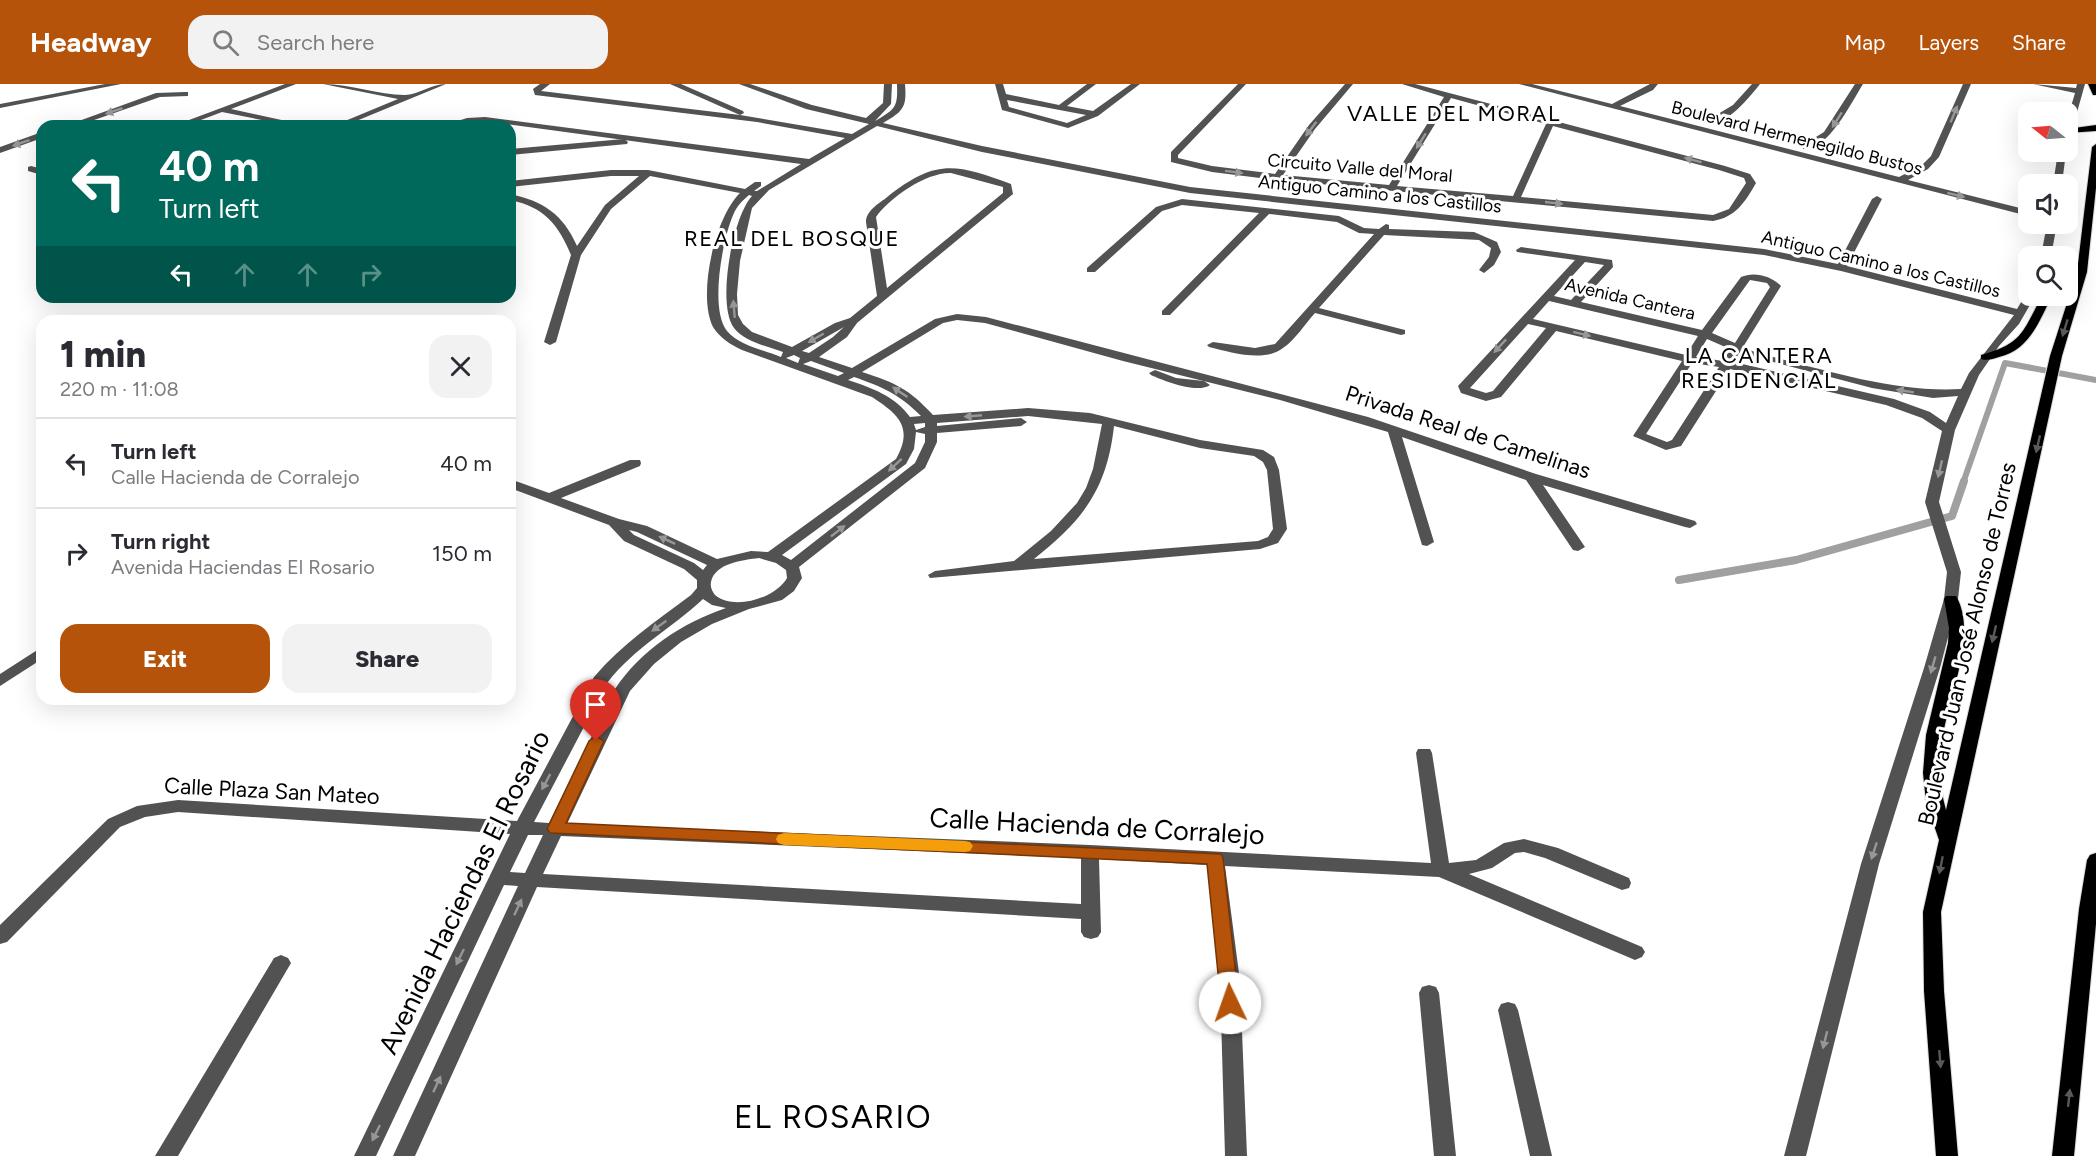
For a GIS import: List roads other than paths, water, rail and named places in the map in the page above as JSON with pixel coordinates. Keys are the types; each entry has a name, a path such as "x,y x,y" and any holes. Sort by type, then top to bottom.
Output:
{"main road":[{"path":"2092,84 2096,93"},
{"path":"2078,131 2096,128"},
{"name":"Boulevard Juan José Alonso de Torres","path":"1947,1156 1934,991 1932,912 1946,838 2051,387 2056,356 2082,272 2096,147"},
{"path":"2078,274 2082,272"},
{"path":"1985,357 2004,354 2021,344 2043,306"},
{"path":"1946,838 1933,791 1932,766 1933,748 1956,644 1957,628 1951,598"},
{"path":"2063,1156 2088,909 2096,860"}],"street":[{"path":"0,106 117,84"},
{"path":"193,120 292,84"},
{"path":"327,84 407,98"},
{"path":"352,120 442,84"},
{"path":"546,84 537,89 538,93 852,134 883,110 889,98 888,84"},
{"path":"675,84 757,120"},
{"name":"Antiguo Camino a los Castillos","path":"743,84 794,103 867,121 1051,164 1190,190 1764,252 1841,268 2019,313"},
{"path":"772,556 901,461 907,452 910,427 893,405 876,394 734,342 717,324 714,288 724,226 733,206 757,190 852,134 878,123 897,111 901,106 901,84"},
{"path":"999,84 1002,105 1008,110 1068,126"},
{"path":"1061,107 1092,84"},
{"path":"1062,136 1068,126 1095,114 1136,84"},
{"name":"Circuito Valle del Moral","path":"1242,84 1174,154 1173,159 1184,164 1212,169 1277,177 1713,218 1725,217 1740,202 1751,181 1743,174 1722,168 1406,84"},
{"path":"1277,177 1312,127 1349,84"},
{"name":"Boulevard Hermenegildo Bustos","path":"1523,84 2018,211"},
{"name":"Boulevard Hermenegildo Bustos","path":"1551,84 2018,200"},
{"path":"1632,84 1652,86"},
{"path":"1711,122 1736,107 1756,84"},
{"path":"1806,147 1827,134 1859,84"},
{"path":"1899,181 1913,174 1935,157 1966,84"},
{"path":"2037,84 2080,87 2076,102"},
{"path":"1613,107 1652,86"},
{"path":"85,120 157,92 185,94"},
{"path":"1392,187 1449,95"},
{"path":"1001,96 1095,114"},
{"path":"889,98 902,98"},
{"path":"220,110 273,120"},
{"path":"1516,199 1551,122"},
{"path":"516,124 802,163"},
{"path":"0,150 36,137"},
{"path":"516,151 644,140"},
{"path":"30,169 36,170"},
{"path":"779,359 839,325 854,321 884,298 1008,194 1008,186 991,180 941,170 925,176 876,210 871,217 871,222 884,298"},
{"path":"516,183 611,173 648,173 757,190"},
{"path":"550,342 576,255 608,207 648,173"},
{"path":"757,190 742,219 734,277 732,314 742,331 809,358 892,386 911,399 932,425 927,454 907,478 791,567"},
{"path":"516,199 544,208 554,215 566,228 576,255"},
{"path":"1841,268 1877,199"},
{"path":"1091,270 1159,208 1191,202 1339,219 1358,230 1460,233 1489,240 1496,245 1498,250 1495,258 1484,270"},
{"path":"1360,208 1370,215 1389,218 1423,220 1436,216"},
{"path":"1166,314 1266,212"},
{"path":"1649,213 1652,239"},
{"path":"1666,215 1669,241"},
{"path":"1213,345 1255,352 1271,350 1279,346 1383,232 1389,218"},
{"path":"1521,250 1608,262 1609,265 1574,303"},
{"path":"1553,327 1497,394 1486,396 1467,392 1464,386 1583,258"},
{"path":"1749,277 1770,281 1776,286 1736,349 1677,443 1666,446 1644,440 1639,436 1639,432 1688,359 1745,279 1749,277"},
{"name":"Avenida Cantera","path":"1546,297 1705,334 1736,349 1898,390 1933,394 1964,392"},
{"name":"Boulevard Juan José Alonso de Torres","path":"1795,1156 1870,864 1932,668 1951,598 1954,572 1932,502 1949,430 1964,392 1985,357 2008,332 2024,306"},
{"path":"1312,309 1401,332"},
{"name":"Privada Real de Camelinas","path":"840,380 932,324 957,317 986,320 1127,359 1319,406 1531,477 1690,524"},
{"path":"1525,320 1688,359 1747,368 1890,402 1926,415 1949,430"},
{"path":"796,365 850,328 854,321"},
{"path":"910,427 1016,423 1053,415 1090,417 1200,444 1252,452 1264,456 1273,470 1280,521 1277,536 1260,545 1018,565 935,575"},
{"path":"1018,565 1054,536 1078,510 1093,487 1104,458 1108,421"},
{"path":"1394,431 1427,542"},
{"path":"549,498 635,463"},
{"path":"1531,477 1578,547"},
{"path":"404,1156 531,879 623,689 642,665 676,637 705,621 743,607 766,603 786,593 793,584 795,575 791,567 772,556 744,555 718,565 642,529 614,522 516,488"},
{"path":"614,522 629,538 689,566 704,584 708,597 717,602 743,607"},
{"name":"Avenida Haciendas El Rosario","path":"365,1156 522,828 600,681 616,661 696,598 718,565"},
{"path":"0,681 36,656"},
{"path":"1424,753 1441,870 1635,952"},
{"name":"Calle Plaza San Mateo","path":"0,937 114,823 129,813 150,808 230,808 555,829"},
{"name":"Calle Hacienda de Corralejo","path":"555,829 1441,870 1469,868 1486,863 1512,846 1524,845 1622,883"},
{"path":"1090,852 1091,932"},
{"path":"1215,858 1230,981 1236,1156"},
{"path":"498,878 1090,912"},
{"path":"166,1156 281,963"},
{"path":"1429,993 1444,1156"},
{"path":"1508,1010 1541,1156"}],"waterway":[{"path":"1963,483 2005,363 2096,380"},
{"path":"1679,580 1796,560 1952,516 1964,481"}],"district":[{"name":"VALLE DEL MORAL","path":"1454,113"},
{"name":"REAL DEL BOSQUE","path":"792,238"},
{"name":"LA CANTERA RESIDENCIAL","path":"1759,368"},
{"name":"EL ROSARIO","path":"833,1117"}]}
